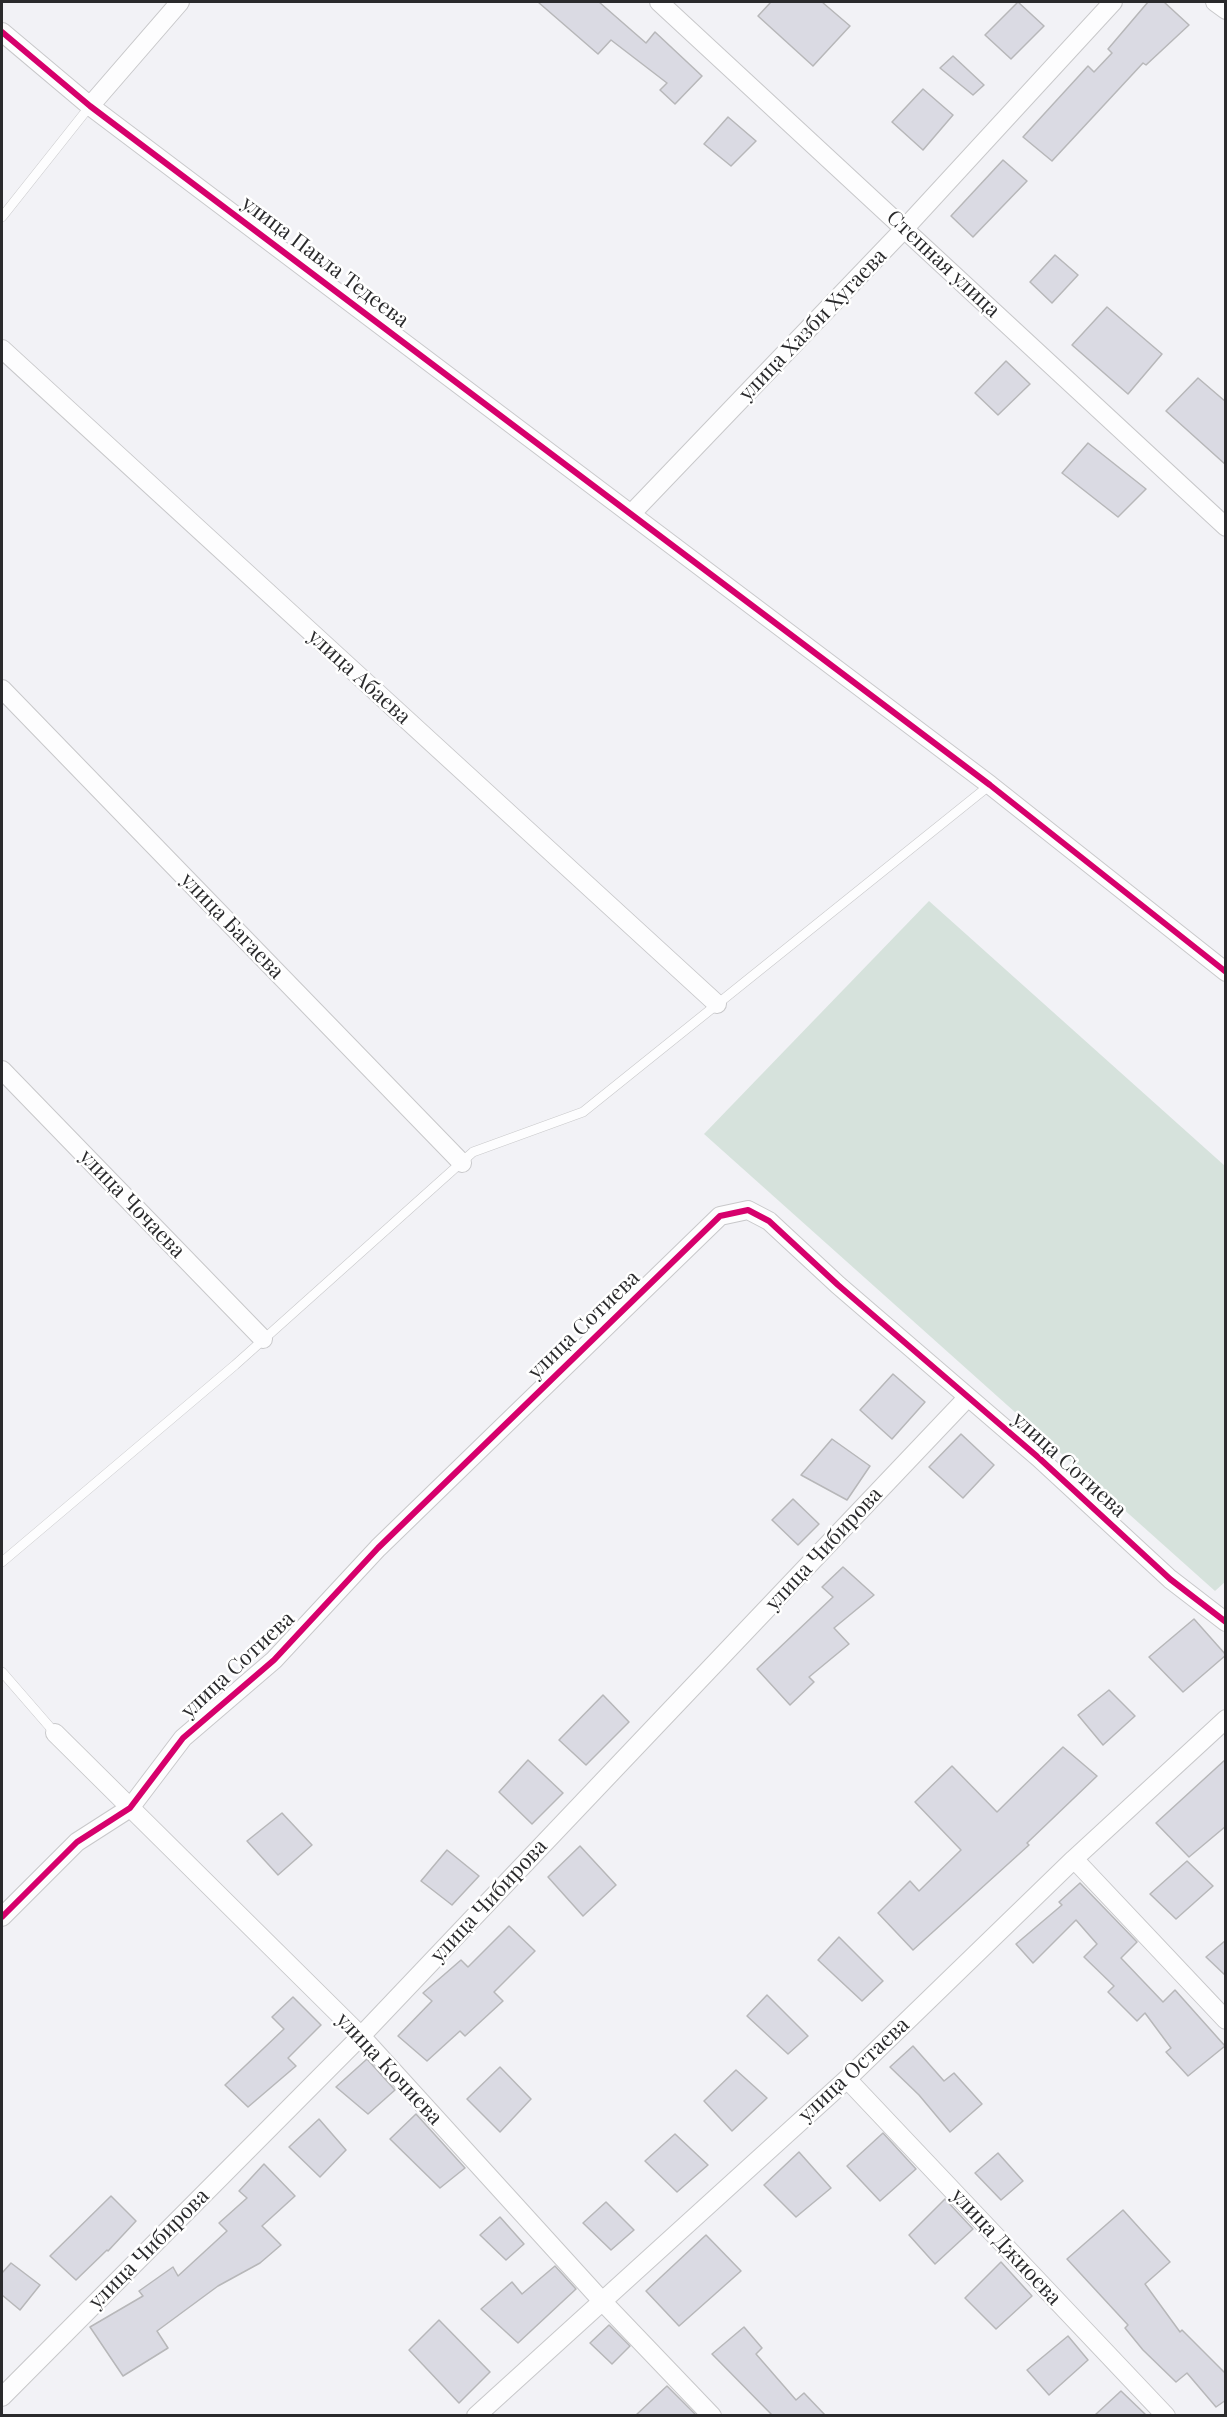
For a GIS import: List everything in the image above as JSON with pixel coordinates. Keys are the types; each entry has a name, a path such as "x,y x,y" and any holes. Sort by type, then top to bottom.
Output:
{"street":[{"path":"90,106 180,2"},
{"name":"Степная улица","path":"659,2 1226,527"},
{"name":"улица Хазби Хугаева","path":"632,513 905,228 1113,2"},
{"path":"1215,2 1226,10"},
{"name":"улица Павла Тедеева","path":"2,32 90,106 990,785 1226,972"},
{"name":"улица Абаева","path":"2,349 717,1004"},
{"name":"улица Багаева","path":"2,689 462,1163"},
{"name":"улица Чочаева","path":"2,1070 263,1339"},
{"name":"улица Сотиева","path":"2,1917 77,1842 130,1808 183,1738 274,1660 378,1548 720,1216 748,1210 769,1221 1170,1579 1226,1622"},
{"name":"улица Чибирова","path":"2,2397 361,2036 968,1397"},
{"name":"улица Остаева","path":"476,2415 847,2079 1074,1859 1226,1719"},
{"name":"улица Кочиева","path":"55,1733 361,2036 602,2301 712,2415"},
{"path":"1074,1859 1226,2020"},
{"name":"улица Джиоева","path":"847,2079 1166,2415"}],"lane":[{"path":"2,217 90,106"},
{"path":"2,1562 263,1339 473,1152 583,1112 990,785"},
{"path":"2,1672 55,1733"}],"shaded area":[{"path":"929,901 1225,1166 1226,1581 1215,1591 704,1134"}],"building":[{"path":"538,2 599,2 646,43 655,32 702,76 675,104 660,90 667,83 611,40 598,54"},
{"path":"771,2 822,2 850,26 813,66 758,16"},
{"path":"1018,2 1044,26 1011,59 985,35"},
{"path":"1148,2 1164,2 1189,25 1146,65 1143,63 1052,161 1023,137 1088,66 1094,72 1112,53 1108,49"},
{"path":"953,56 984,85 973,95 940,68"},
{"path":"923,89 953,115 923,150 892,122"},
{"path":"728,117 756,141 731,166 704,144"},
{"path":"1003,160 1027,181 973,237 951,216"},
{"path":"1055,255 1078,275 1052,303 1030,282"},
{"path":"1107,307 1162,354 1128,394 1072,345"},
{"path":"1006,361 1030,384 998,415 975,393"},
{"path":"1198,378 1226,402 1226,465 1166,411"},
{"path":"1088,443 1146,489 1118,517 1062,473"},
{"path":"893,1374 925,1402 892,1439 860,1410"},
{"path":"961,1434 994,1465 963,1498 929,1467"},
{"path":"832,1439 870,1466 847,1500 801,1475"},
{"path":"793,1499 819,1524 798,1545 772,1520"},
{"path":"843,1567 874,1595 834,1628 849,1644 809,1677 814,1682 790,1705 757,1669 833,1597 822,1587"},
{"path":"1194,1619 1226,1655 1183,1692 1149,1657"},
{"path":"1109,1690 1135,1716 1103,1745 1078,1715"},
{"path":"603,1695 629,1722 586,1765 559,1740"},
{"path":"1063,1747 1097,1776 1027,1843 1029,1845 913,1950 878,1913 910,1881 919,1891 961,1850 915,1802 952,1766 997,1812"},
{"path":"1226,1759 1226,1826 1189,1857 1156,1823"},
{"path":"528,1760 563,1793 532,1824 499,1792"},
{"path":"282,1813 312,1845 278,1875 247,1841"},
{"path":"580,1846 616,1885 583,1916 548,1877"},
{"path":"447,1850 479,1876 452,1905 421,1881"},
{"path":"1187,1861 1213,1886 1176,1919 1150,1894"},
{"path":"1080,1883 1137,1942 1121,1958 1163,2002 1175,1990 1225,2046 1188,2076 1166,2052 1171,2048 1145,2013 1137,2021 1108,1992 1114,1986 1084,1957 1097,1944 1076,1920 1033,1963 1016,1944 1062,1905 1059,1902"},
{"path":"509,1926 535,1951 494,1992 503,2001 465,2036 460,2031 427,2061 398,2036 432,2001 423,1993 461,1960 468,1967"},
{"path":"839,1937 883,1981 862,2001 818,1960"},
{"path":"1226,1940 1226,1976 1206,1957"},
{"path":"767,1995 808,2036 788,2054 747,2016"},
{"path":"293,1997 321,2025 288,2058 296,2066 248,2107 225,2085 284,2029 272,2017"},
{"path":"913,2046 944,2081 954,2073 982,2104 950,2132 919,2095 890,2067"},
{"path":"367,2059 395,2090 368,2114 336,2087"},
{"path":"500,2067 531,2099 500,2132 467,2099"},
{"path":"736,2070 767,2098 732,2131 704,2101"},
{"path":"416,2114 465,2168 440,2188 390,2139"},
{"path":"319,2119 346,2150 320,2177 289,2147"},
{"path":"883,2133 916,2169 880,2201 847,2166"},
{"path":"675,2134 708,2165 677,2192 645,2161"},
{"path":"799,2152 831,2188 796,2217 764,2185"},
{"path":"998,2153 1023,2181 1001,2200 975,2173"},
{"path":"264,2164 295,2196 262,2226 281,2245 260,2263 218,2286 157,2331 168,2348 123,2376 90,2327 143,2296 139,2291 173,2267 178,2276 227,2231 219,2223 247,2198 239,2191"},
{"path":"111,2196 136,2221 76,2280 50,2256"},
{"path":"945,2199 973,2229 935,2264 909,2235"},
{"path":"606,2202 634,2230 611,2250 583,2223"},
{"path":"1123,2210 1170,2262 1145,2284 1180,2332 1182,2330 1226,2374 1226,2400 1216,2407 1187,2373 1176,2382 1143,2350 1125,2328 1128,2325 1067,2259"},
{"path":"500,2217 524,2244 506,2260 480,2235"},
{"path":"706,2235 741,2271 679,2326 646,2291"},
{"path":"1001,2262 1032,2296 996,2329 965,2298"},
{"path":"11,2263 40,2285 20,2310 2,2295 2,2273"},
{"path":"555,2266 576,2289 518,2343 481,2309 512,2282 522,2294"},
{"path":"439,2320 490,2372 459,2403 409,2350"},
{"path":"609,2325 630,2346 612,2364 590,2343"},
{"path":"744,2327 762,2348 756,2354 796,2400 804,2393 825,2415 772,2415 712,2354"},
{"path":"1068,2336 1088,2360 1049,2395 1027,2370"},
{"path":"667,2386 696,2415 636,2415"},
{"path":"1121,2391 1146,2415 1095,2415"}],"cycle path":[{"path":"2,32 90,106 990,785 1226,972"},
{"path":"2,1917 77,1842 130,1808 183,1738 274,1660 378,1548 720,1216 748,1210 769,1221 838,1285 1039,1458 1170,1579 1226,1622"}]}
